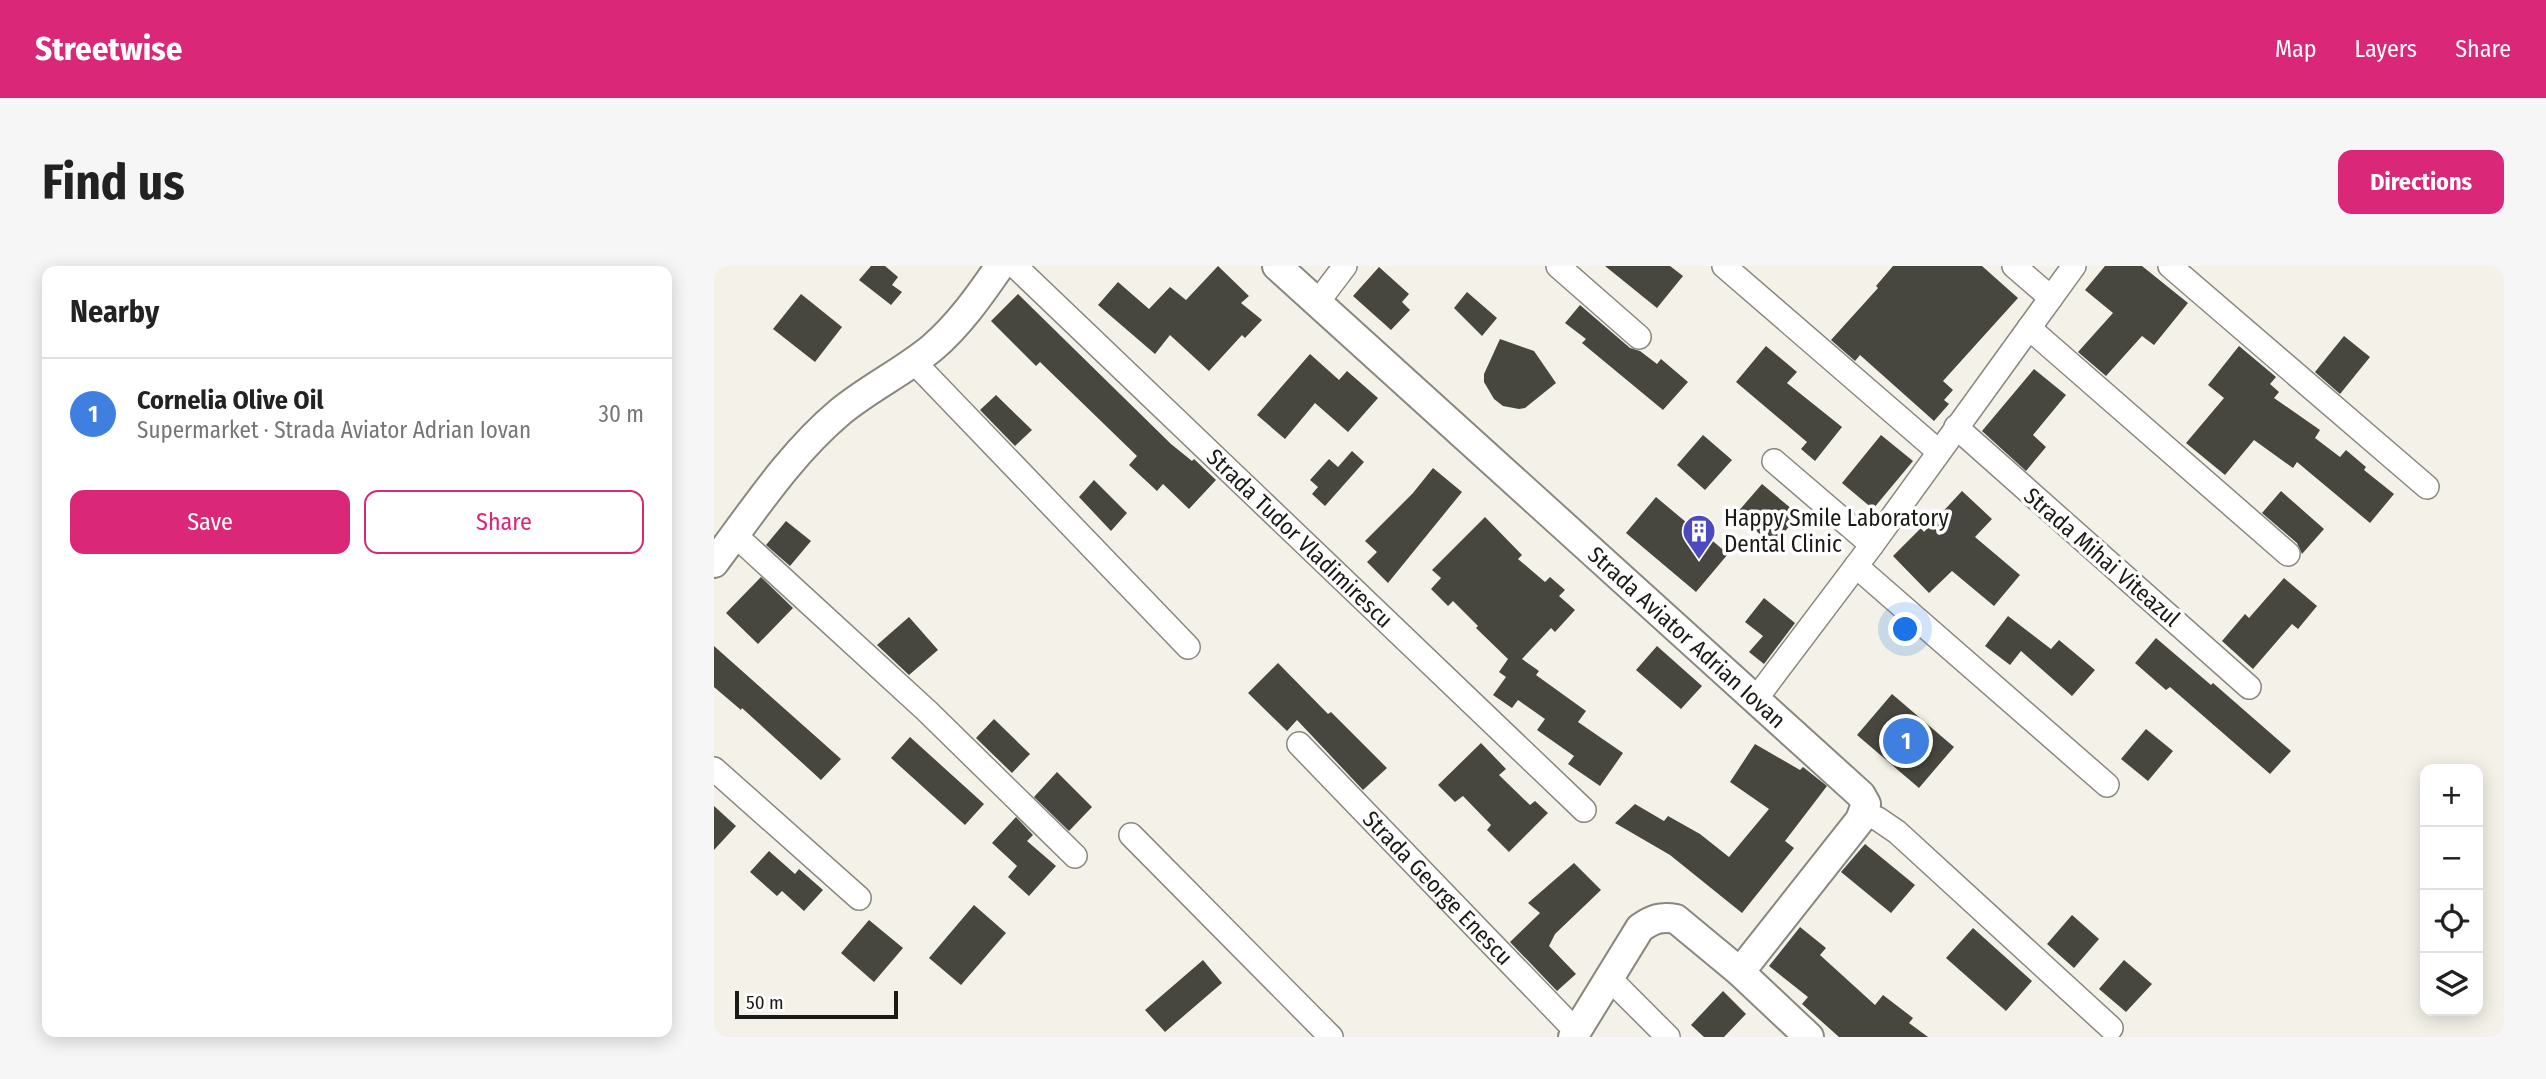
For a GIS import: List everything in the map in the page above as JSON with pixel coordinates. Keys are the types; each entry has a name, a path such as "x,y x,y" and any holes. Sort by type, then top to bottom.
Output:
{"street":[{"path":"714,563 778,477 811,439 872,387 914,362 933,347 957,323 1000,266"},
{"name":"Strada Tudor Vladimirescu","path":"1015,266 1584,810"},
{"name":"Strada Aviator Adrian Iovan","path":"1277,266 1854,787 1866,804 1864,813"},
{"path":"1317,303 1345,266"},
{"path":"1559,266 1639,337"},
{"path":"1724,266 1938,451"},
{"path":"2014,266 2051,298"},
{"path":"1755,700 1872,545 2074,266"},
{"path":"2170,266 2427,487"},
{"path":"2029,328 2288,554"},
{"path":"914,362 1188,646"},
{"name":"Strada Mihai Viteazul","path":"1956,427 2249,687"},
{"path":"1774,461 1872,545"},
{"path":"735,535 927,711 1075,856"},
{"path":"1856,566 2107,785"},
{"name":"Strada George Enescu","path":"1299,744 1574,1034 1640,928 1651,920 1663,916 1676,919 1740,972"},
{"path":"714,769 859,898"},
{"path":"1809,1037 1740,972 1864,813 1897,832 2111,1028"},
{"path":"1131,835 1331,1037"},
{"path":"1609,978 1668,1037"}],"building":[{"path":"871,266 885,266 898,277 892,285 902,292 891,305 859,280"},
{"path":"1218,266 1249,296 1241,303 1262,320 1245,338 1242,335 1209,371 1170,335 1155,354 1098,305 1118,282 1149,309 1170,287 1186,300"},
{"path":"1605,266 1670,266 1683,276 1657,308"},
{"path":"1893,266 1982,266 2018,298 1943,381 1953,390 1944,400 1949,404 1934,421 1860,355 1855,361 1831,340 1878,288 1876,286"},
{"path":"2105,266 2142,266 2188,303 2154,345 2142,336 2106,376 2078,352 2113,313 2085,290"},
{"path":"1379,267 1409,294 1402,302 1410,310 1391,330 1353,296"},
{"path":"1467,292 1497,318 1482,336 1454,308"},
{"path":"801,294 842,327 815,362 773,329"},
{"path":"1018,294 1171,444 1192,461 1194,459 1216,480 1189,509 1163,484 1157,491 1129,465 1137,456 1040,362 1036,366 991,321"},
{"path":"1580,305 1630,348 1640,351 1657,364 1661,359 1688,382 1663,410 1582,343 1586,339 1565,323"},
{"path":"2344,336 2370,357 2340,394 2315,372"},
{"path":"1500,339 1534,351 1556,383 1525,408 1503,406 1494,399 1484,382 1484,374"},
{"path":"1766,346 1797,372 1787,383 1842,427 1815,461 1801,449 1807,442 1736,382"},
{"path":"2239,346 2276,377 2270,384 2279,392 2274,398 2320,430 2315,438 2340,457 2346,450 2366,467 2364,470 2394,494 2370,523 2297,462 2293,468 2254,440 2225,475 2186,443 2224,398 2208,385"},
{"path":"1310,354 1339,380 1347,371 1378,398 1348,432 1315,403 1285,439 1257,415"},
{"path":"2034,369 2066,395 2033,435 2046,447 2026,471 1982,431"},
{"path":"996,395 1032,430 1015,446 980,410"},
{"path":"1703,435 1732,460 1705,490 1677,465"},
{"path":"1881,435 1913,461 1873,509 1842,483"},
{"path":"1352,451 1364,462 1325,506 1312,494 1318,487 1310,480 1329,459 1338,467"},
{"path":"1433,468 1462,492 1388,583 1367,562 1377,552 1365,541 1413,493"},
{"path":"1094,480 1127,513 1111,531 1079,497"},
{"path":"1762,484 1799,515 1773,545 1736,514"},
{"path":"1962,491 1992,519 1975,537 2020,575 1994,606 1952,571 1929,593 1893,556 1921,528 1924,532"},
{"path":"2281,491 2324,529 2302,554 2297,543 2262,513"},
{"path":"1656,497 1728,554 1696,592 1626,533"},
{"path":"1485,517 1522,555 1518,559 1545,582 1550,577 1565,590 1559,596 1575,610 1555,632 1551,628 1522,659 1539,671 1536,675 1586,711 1578,722 1623,753 1600,786 1568,764 1574,756 1537,730 1545,719 1518,700 1512,708 1493,695 1506,677 1499,672 1508,659 1453,601 1448,606 1431,589 1441,578 1432,570"},
{"path":"786,521 811,541 790,566 766,545"},
{"path":"761,577 793,608 758,644 726,613"},
{"path":"2284,578 2317,606 2298,629 2292,624 2253,669 2222,641 2245,614 2249,618"},
{"path":"1764,598 1795,623 1764,664 1749,652 1763,636 1745,622"},
{"path":"2008,616 2051,649 2059,640 2095,670 2072,696 2021,651 2010,665 1985,646"},
{"path":"909,617 938,650 909,675 877,645"},
{"path":"2156,638 2291,751 2270,774 2170,687 2166,690 2135,663"},
{"path":"714,646 841,759 821,780 742,708 741,710 714,687"},
{"path":"1657,646 1702,686 1681,709 1636,670"},
{"path":"1278,663 1387,768 1363,790 1297,720 1287,731 1248,693"},
{"path":"1892,694 1954,747 1919,788 1857,735"},
{"path":"994,719 1030,754 1012,773 976,738"},
{"path":"2146,729 2173,751 2148,781 2121,759"},
{"path":"910,737 984,804 965,825 891,758"},
{"path":"1481,743 1506,769 1499,775 1530,805 1535,801 1548,813 1509,852 1487,830 1491,825 1463,796 1455,802 1438,785"},
{"path":"1755,744 1800,770 1803,767 1827,786 1785,841 1794,848 1742,913 1670,855 1615,823 1635,804 1664,821 1668,816 1700,834 1729,857 1769,809 1730,782"},
{"path":"1057,772 1092,807 1069,831 1034,797"},
{"path":"714,806 736,826 714,850"},
{"path":"1016,817 1033,835 1027,841 1056,866 1029,896 1008,877 1017,866 992,843"},
{"path":"1865,844 1915,885 1891,913 1841,872"},
{"path":"769,851 795,874 799,869 823,890 804,911 782,891 777,896 750,872"},
{"path":"1574,863 1601,890 1555,934 1549,946 1576,974 1557,991 1510,942 1540,913 1528,903"},
{"path":"974,905 1006,933 961,985 929,958"},
{"path":"2072,915 2099,939 2074,968 2047,944"},
{"path":"869,920 903,948 874,982 841,953"},
{"path":"1800,927 1826,948 1820,955 1875,1005 1883,995 1913,1018 1909,1023 1928,1037 1839,1037 1802,1004 1808,997 1769,966"},
{"path":"1973,928 2032,981 2006,1011 1946,958"},
{"path":"1203,960 1222,983 1165,1032 1145,1010"},
{"path":"2124,960 2152,984 2126,1012 2099,989"},
{"path":"1723,991 1746,1014 1724,1037 1704,1037 1691,1025"}],"place":[{"name":"Happy Smile Laboratory Dental Clinic","path":"1699,561"},
{"name":"Cornelia Olive Oil","path":"1906,741"}]}
